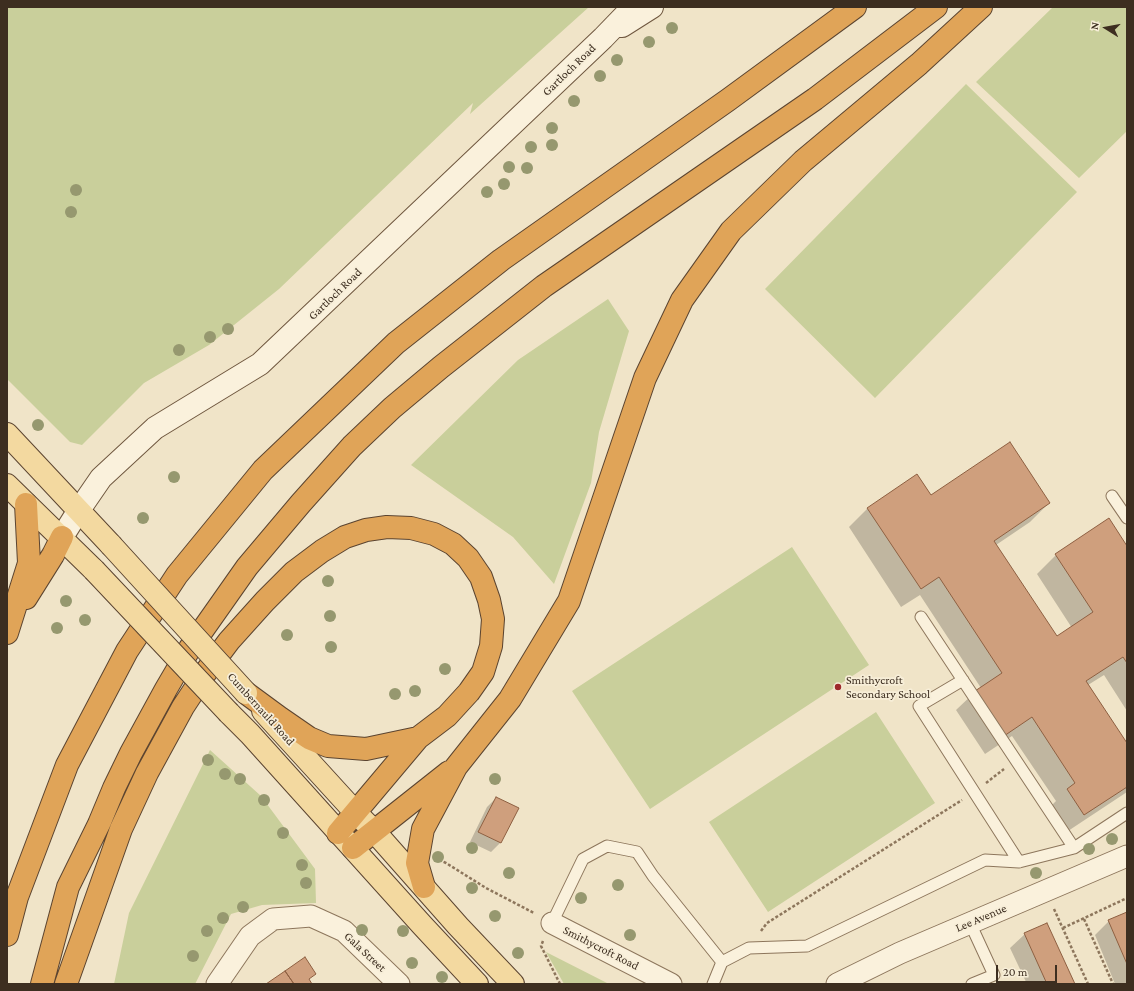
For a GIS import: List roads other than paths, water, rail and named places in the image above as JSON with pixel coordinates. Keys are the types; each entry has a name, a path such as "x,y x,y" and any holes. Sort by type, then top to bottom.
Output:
{"highway":[{"path":"7,935 17,897 67,765 126,651 177,575 263,470 396,343 501,260 728,100 855,7"},
{"path":"42,984 68,887 99,824 131,753 166,689 190,648 247,567 352,446 392,408 441,367 544,286 815,99 936,7"},
{"path":"424,886 417,863 423,829 456,767 510,700 569,601 645,378 682,300 731,231 803,160 919,64 981,7"},
{"path":"8,628 29,563 26,504"},
{"path":"66,984 121,829 147,773 183,707 229,641 265,601 294,572 322,551 345,537 366,530 388,527 411,528 434,534 453,544 468,558 481,577 489,600 493,620 491,646 483,672 469,692 447,716 418,738 356,813 345,841"},
{"path":"8,628 53,555 62,537"},
{"path":"246,692 280,718 310,738 328,746 366,749 418,738"},
{"path":"345,841 374,831 456,767"}],"main road":[{"name":"Gartloch Road","path":"62,537 101,478 154,428 260,364 603,38 633,7"},
{"name":"Gartloch Road","path":"603,38 652,7"},
{"name":"Cumbernauld Road","path":"7,434 79,510 374,831 458,926 513,984"},
{"path":"7,484 26,504 62,537 250,734 345,841 477,984"}],"street":[{"name":"Lee Avenue","path":"837,984 900,953 1127,856"},
{"name":"Gala Street","path":"217,984 250,936 274,919 311,916 344,931 398,984"},
{"name":"Smithycroft Road","path":"552,923 671,984"}],"lane":[{"path":"1112,496 1127,518"},
{"path":"921,617 1074,848"},
{"path":"963,680 919,706 1019,862"},
{"path":"713,984 722,962 749,948 807,946 985,860 1019,862 1074,848 1127,813"},
{"path":"552,923 583,859 607,846 637,852 652,876 722,962"},
{"path":"970,923 994,975 972,984"}],"place":[{"name":"Smithycroft Secondary School","path":"838,687"}]}
